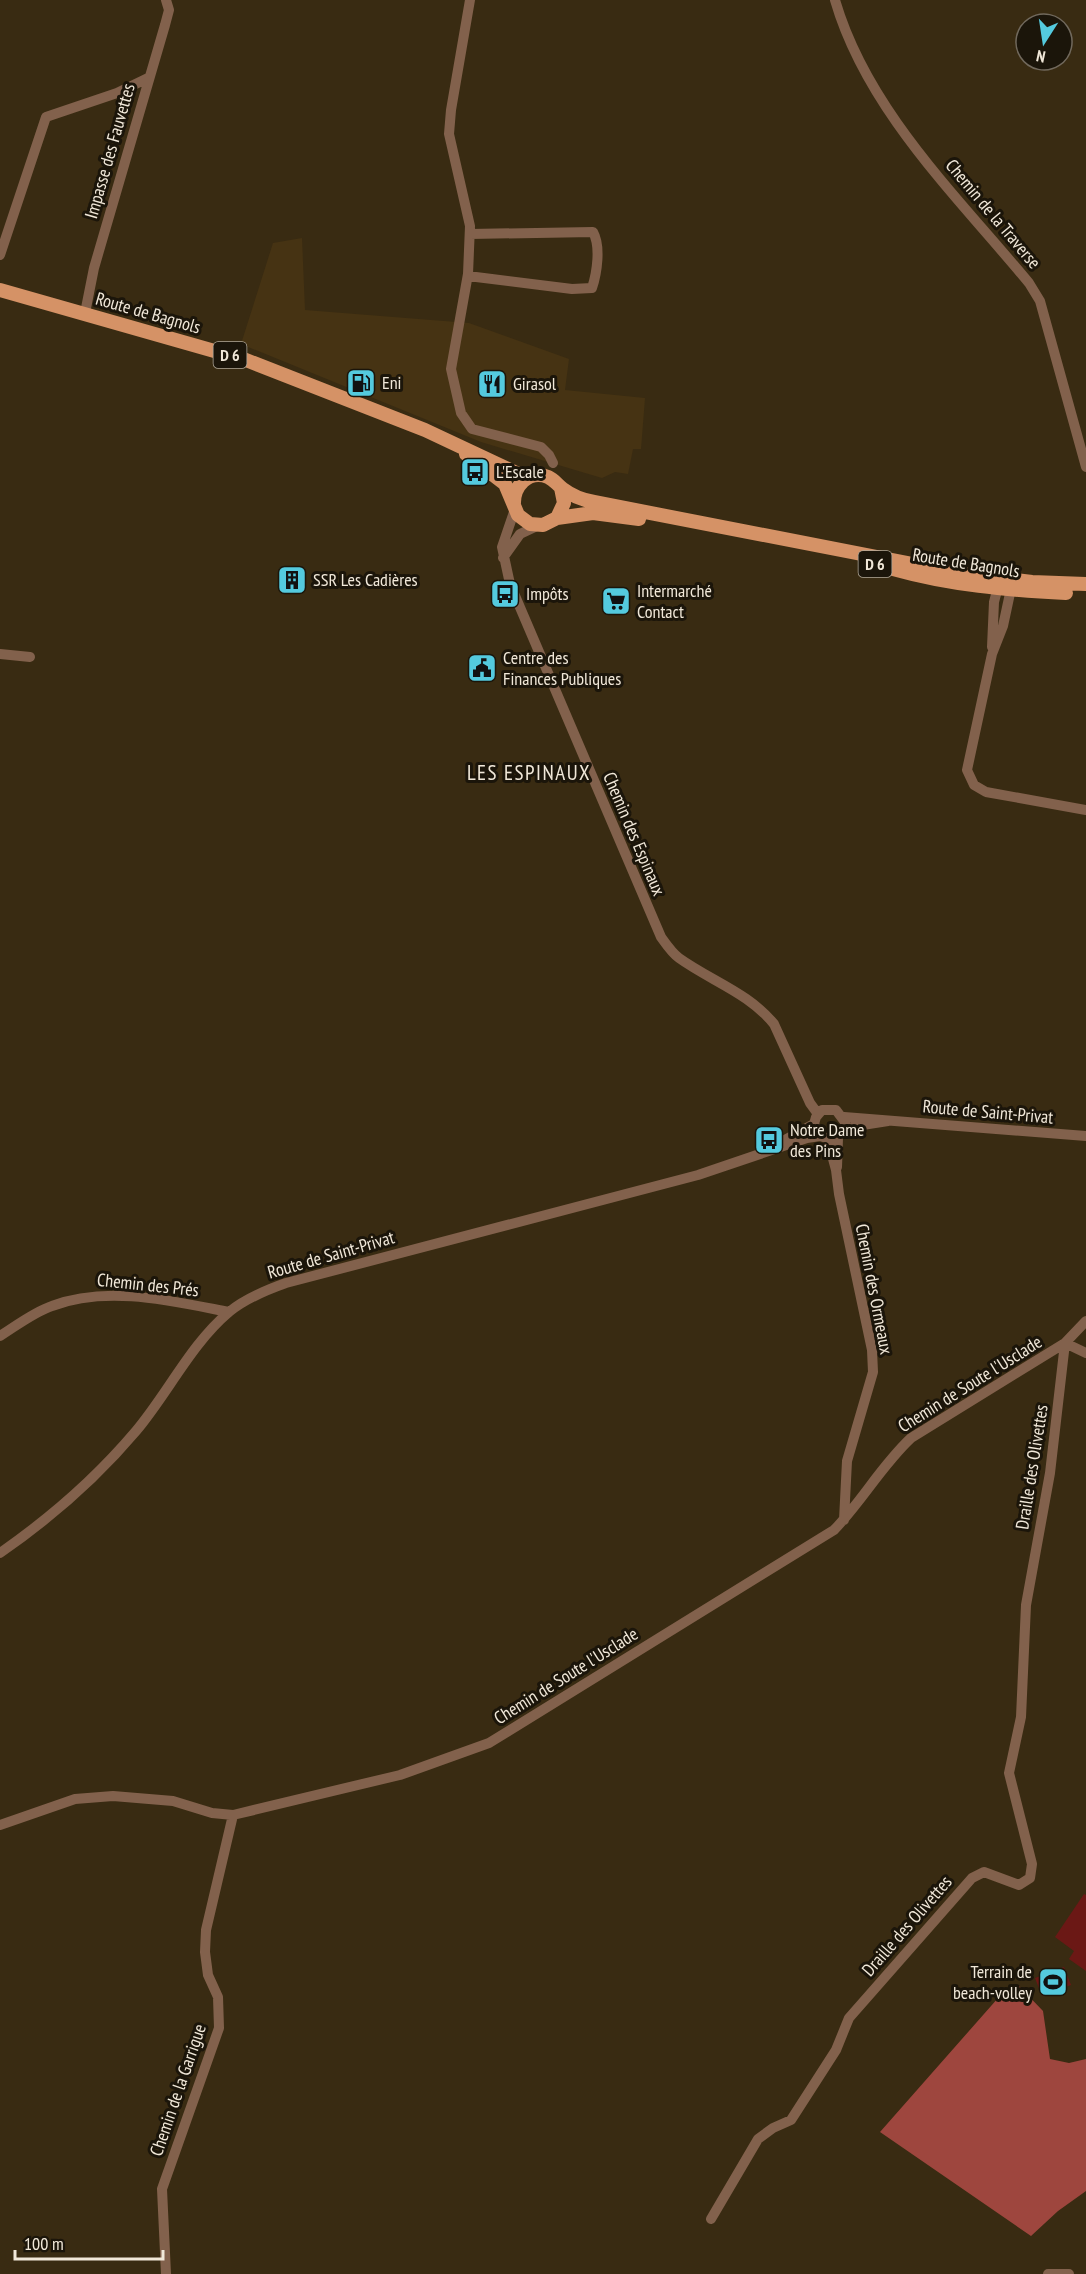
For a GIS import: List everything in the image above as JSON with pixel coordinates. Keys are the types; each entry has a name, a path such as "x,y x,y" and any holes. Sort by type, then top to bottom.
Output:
{"main road":[{"name":"Route de Bagnols","path":"0,290 246,360 452,443"},
{"name":"D 6","path":"452,443 528,477"},
{"name":"D 6","path":"452,443 505,484 514,507"},
{"path":"544,476 559,485 564,503 557,518 548,524 537,526 523,521 514,507 516,489 528,477 544,476"},
{"name":"D 6","path":"559,485 578,498 666,519"},
{"name":"D 6","path":"557,518 593,513 666,519"},
{"name":"Route de Bagnols","path":"666,519 934,574 1005,585 1086,593"},
{"name":"Route de Bagnols","path":"1005,585 1086,584"}],"street":[{"name":"Impasse des Fauvettes","path":"85,313 94,268 165,26 168,10 166,0"},
{"path":"470,0 449,134 470,234 468,276 451,369 461,413 472,429 541,447 553,463 559,485"},
{"name":"Chemin de la Traverse","path":"835,0 868,81 915,147 1029,283 1040,301 1086,467"},
{"path":"0,255 46,117 117,93 148,78"},
{"path":"468,276 572,289 592,288 596,276 597,238 593,232 470,234"},
{"path":"528,477 544,471 553,463"},
{"name":"Chemin des Espinaux","path":"514,507 502,547 510,584 661,937 678,957 756,1004 767,1015 774,1024 819,1116"},
{"path":"503,558 520,534 537,526"},
{"path":"1005,585 967,770 974,785 986,792 1086,810"},
{"path":"0,654 30,657"},
{"name":"Route de Saint-Privat","path":"768,1149 819,1116 836,1110 844,1117 1086,1136"},
{"path":"819,1116 832,1136 844,1117"},
{"name":"Route de Saint-Privat","path":"0,1553 30,1531 118,1451 229,1312 254,1295 286,1282 698,1175 768,1149 832,1136 888,1121"},
{"name":"Chemin des Ormeaux","path":"832,1136 839,1194 872,1350 873,1372 847,1461 844,1520"},
{"name":"Chemin des Prés","path":"0,1336 50,1306 85,1296 107,1295 229,1312"},
{"path":"1086,1321 1065,1343 1086,1353"},
{"name":"Chemin de Soute l'Usclade","path":"0,1825 75,1799 113,1796 173,1801 212,1813 233,1815 400,1775 489,1743 834,1530 893,1455 911,1438 1065,1343"},
{"name":"Draille des Olivettes","path":"711,2219 758,2139 773,2128 790,2120 836,2050 849,2018 972,1878 984,1872 1019,1886 1030,1878 1032,1864 1009,1773 1021,1717 1026,1605 1050,1473 1065,1343"},
{"name":"Chemin de la Garrigue","path":"166,2274 162,2189 219,2028 218,1997 208,1975 205,1952 206,1930 233,1815"},
{"path":"1048,2274 1070,2274"}],"shaded area":[{"path":"302,238 305,310 469,323 569,359 565,390 645,398 641,449 633,449 628,474 615,472 602,478 481,442 241,344 273,243"},
{"path":"1084,1894 1086,1895 1086,1971 1069,1959 1074,1951 1055,1937"},
{"name":"Terrain de beach-volley","path":"1064,1967 1071,1985 1042,1996 1035,1978"},
{"path":"1019,1986 1043,2011 1050,2059 1069,2063 1086,2059 1086,2191 1058,2211 1031,2236 880,2132 1006,1989"}],"place":[{"name":"Eni","path":"361,383"},
{"name":"Girasol","path":"492,384"},
{"name":"L'Escale","path":"475,472"},
{"name":"SSR Les Cadières","path":"292,580"},
{"name":"Impôts","path":"505,594"},
{"name":"Intermarché Contact","path":"616,601"},
{"name":"Centre des Finances Publiques","path":"482,668"},
{"name":"Notre Dame des Pins","path":"769,1140"},
{"name":"Terrain de beach-volley","path":"1053,1982"}],"district":[{"name":"LES ESPINAUX","path":"529,773"}]}
